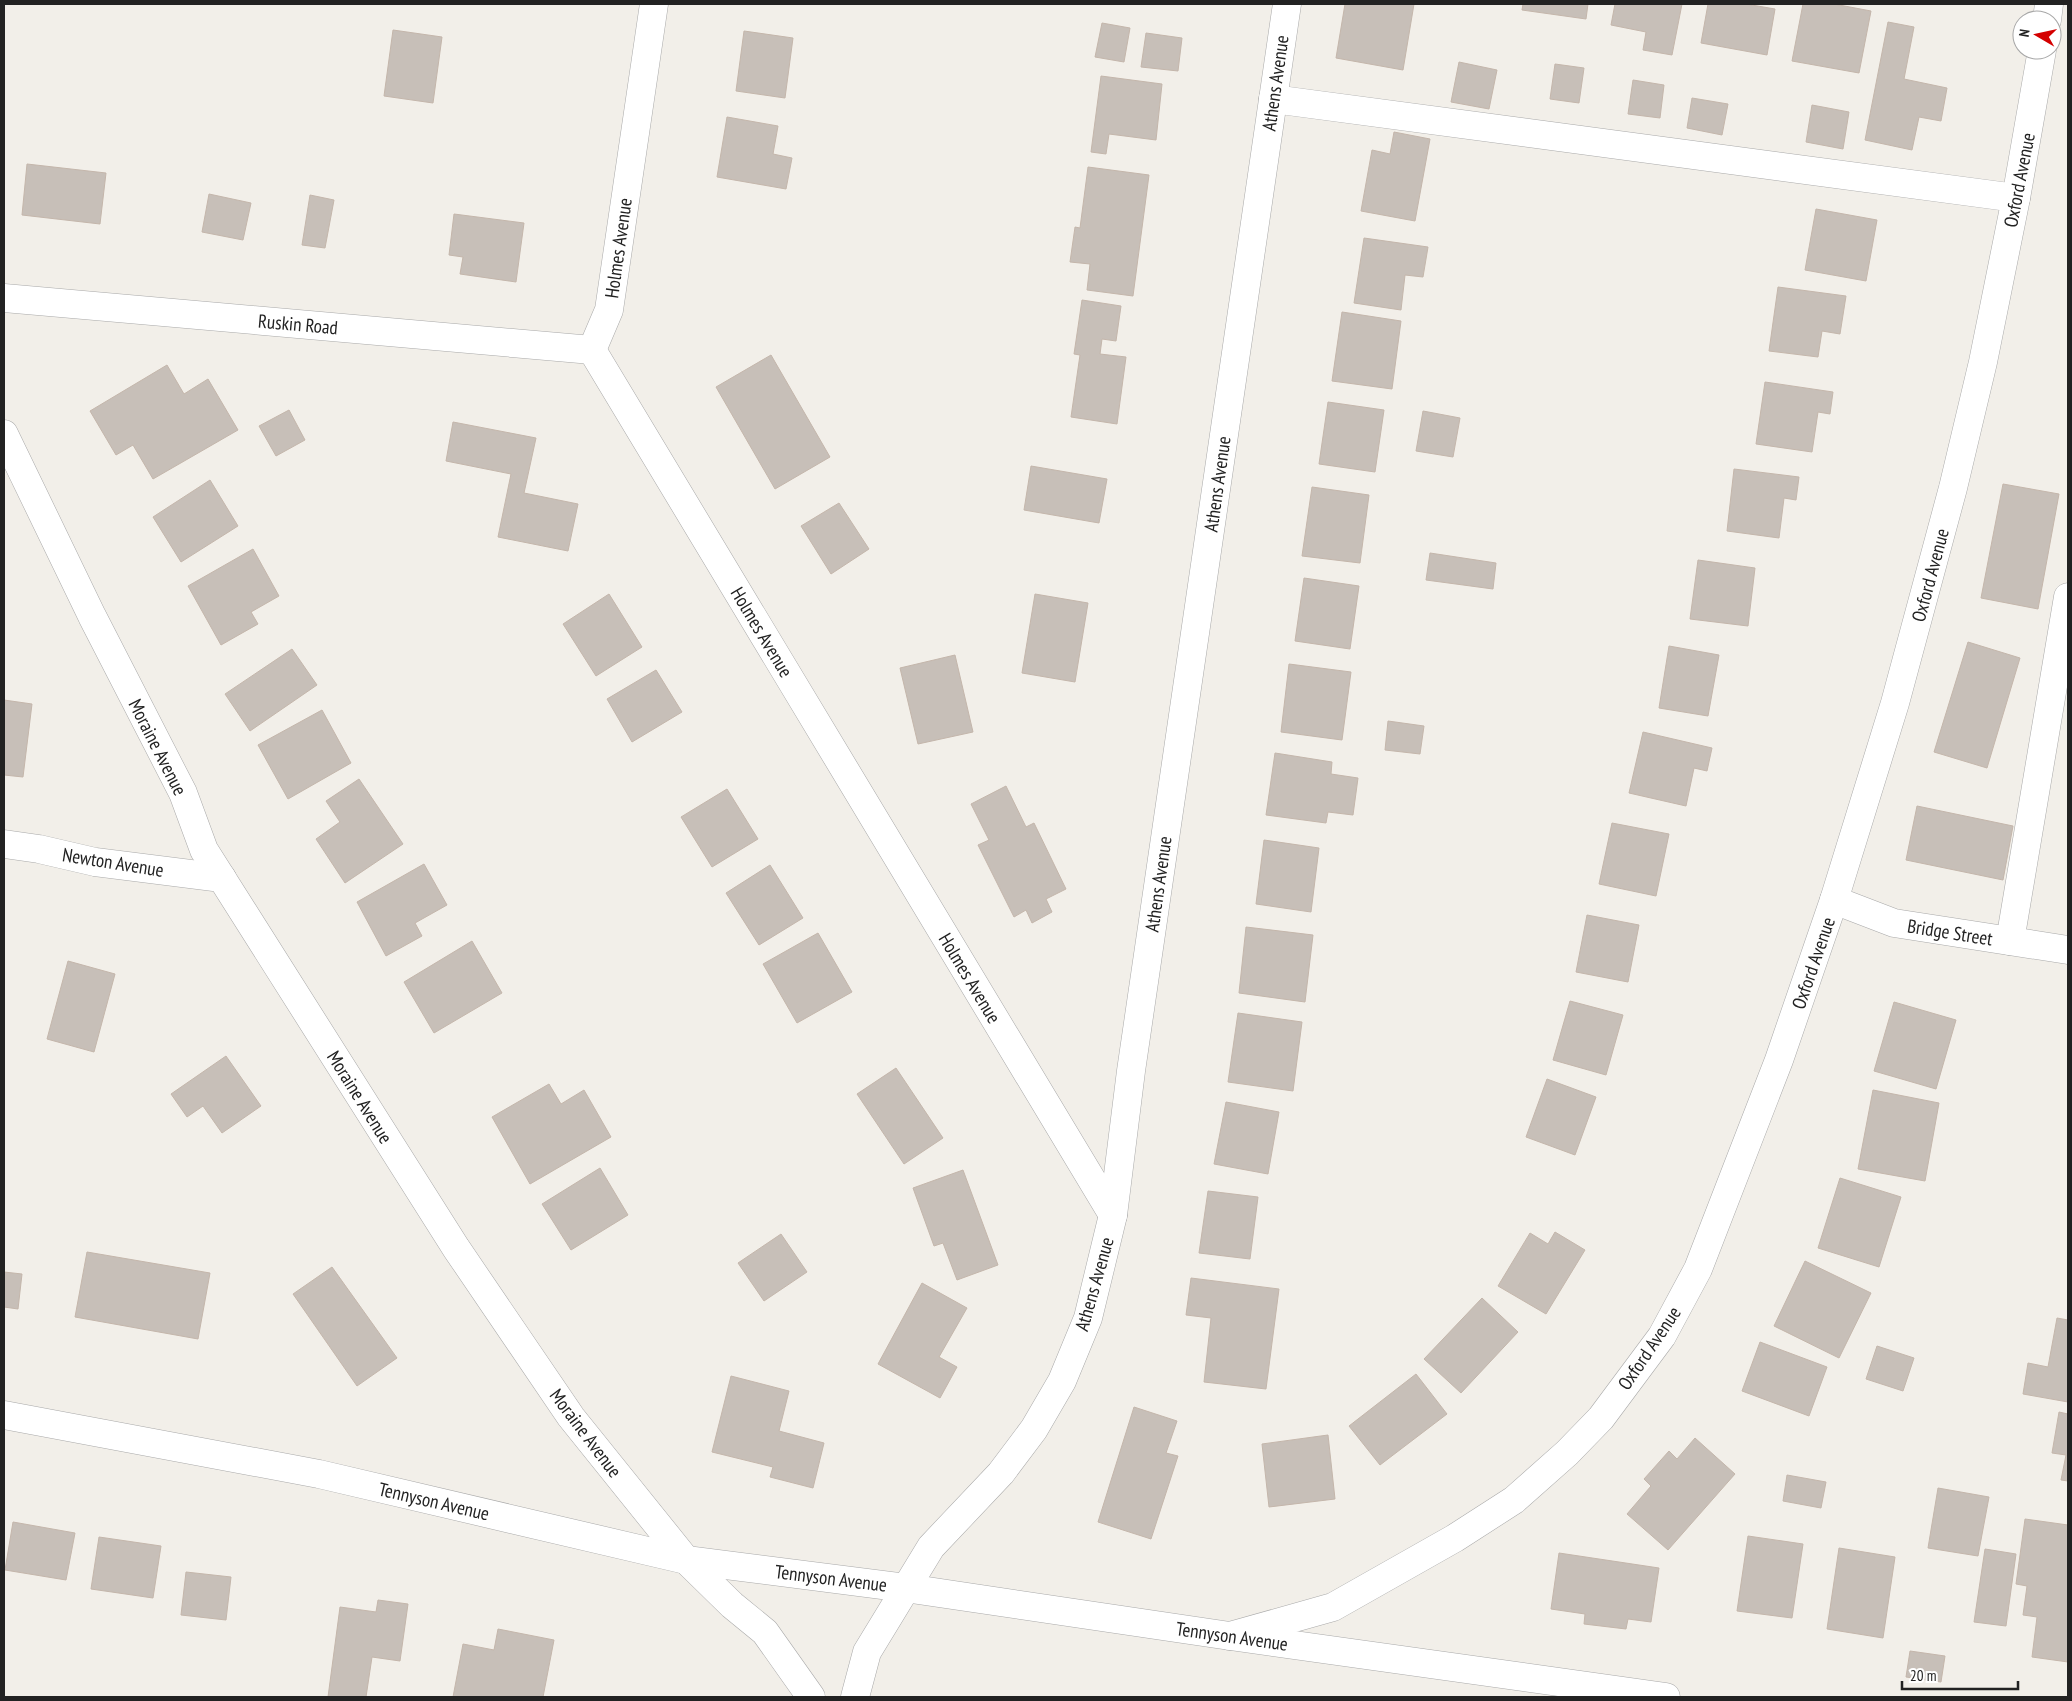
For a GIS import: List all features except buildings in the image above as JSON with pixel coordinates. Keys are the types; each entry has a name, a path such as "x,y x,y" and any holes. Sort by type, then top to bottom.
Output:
{"street":[{"name":"Holmes Avenue","path":"654,4 609,310 592,350 1113,1215"},
{"name":"Athens Avenue","path":"855,1697 867,1652 931,1546 1001,1473 1034,1429 1062,1381 1088,1318 1113,1215 1132,1061 1287,4"},
{"name":"Oxford Avenue","path":"1230,1636 1333,1607 1455,1538 1514,1500 1567,1453 1601,1418 1662,1336 1698,1269 1779,1060 1834,900 1895,703 1953,488 1983,362 2016,198 2040,60"},
{"path":"1273,99 2016,198"},
{"name":"Ruskin Road","path":"4,298 592,350"},
{"name":"Moraine Avenue","path":"4,434 92,616 183,792 204,850 456,1248 571,1417 686,1560 732,1606 765,1632 811,1697"},
{"path":"2010,941 2068,597"},
{"name":"Newton Avenue","path":"4,844 39,849 95,862 222,878"},
{"name":"Bridge Street","path":"1834,900 1894,924 2068,950"},
{"name":"Tennyson Avenue","path":"4,1415 319,1474 686,1560 906,1588 1230,1636 1666,1697"}]}
